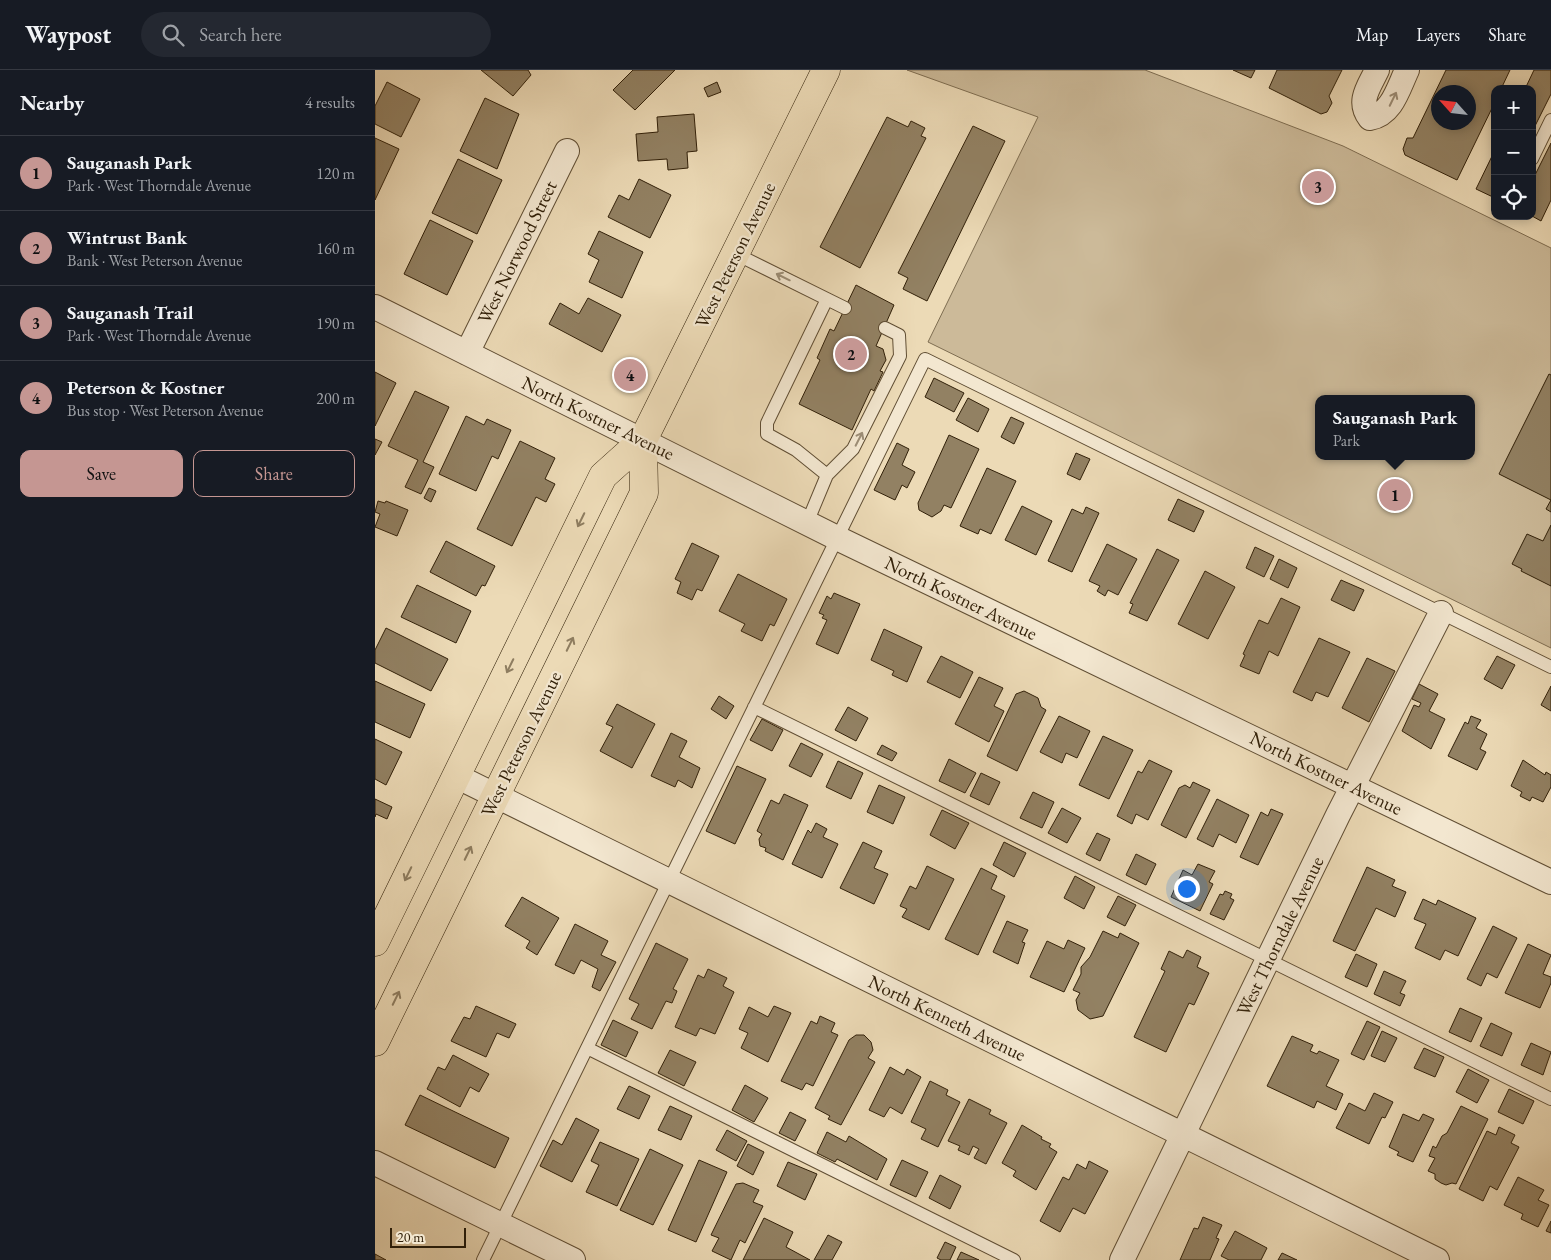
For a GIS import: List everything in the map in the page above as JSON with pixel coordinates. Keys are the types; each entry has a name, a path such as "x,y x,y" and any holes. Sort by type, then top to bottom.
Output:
{"main road":[{"name":"West Peterson Avenue","path":"375,942 603,476 643,440 826,70"},
{"name":"West Peterson Avenue","path":"375,1042 644,493 643,440"}],"street":[{"path":"1377,70 1363,99 1364,110 1370,118 1381,116 1389,108 1407,70"},
{"name":"West Norwood Street","path":"467,353 567,151"},
{"name":"North Kostner Avenue","path":"375,307 837,538 1551,882"},
{"name":"West Thorndale Avenue","path":"1122,1260 1353,786 1441,613"},
{"name":"North Kenneth Avenue","path":"456,776 1437,1260"},
{"path":"375,1163 573,1260"}],"lane":[{"path":"1536,151 1551,120"},
{"path":"736,254 845,308"},
{"path":"827,299 767,423 767,434 796,450 827,475"},
{"path":"807,523 827,475 853,449 900,356 899,335 885,328"},
{"path":"483,1260 925,359 1551,667"},
{"path":"754,707 1551,1099"},
{"path":"587,1048 1014,1260"}],"shaded area":[{"path":"907,70 1145,70 1343,146 1551,248 1551,648 928,342 1038,117"}],"building":[{"path":"481,70 528,70 531,75 513,96"},
{"path":"633,70 675,70 635,110 613,90"},
{"path":"1233,70 1255,70 1251,78"},
{"path":"1277,70 1342,70 1329,96 1332,103 1327,112 1321,114 1269,88"},
{"path":"1446,70 1510,70 1503,85 1491,85 1491,110 1457,180 1405,155 1403,149 1407,138 1413,138 1431,101 1431,130 1476,130 1476,85 1439,85"},
{"path":"1534,70 1551,70 1551,94 1536,124 1536,85 1527,85"},
{"path":"387,82 420,99 401,137 375,124 375,106"},
{"path":"717,82 721,92 708,97 704,88"},
{"path":"485,98 519,114 497,169 460,151"},
{"path":"694,114 697,151 687,152 688,168 668,170 667,159 638,161 636,134 658,132 657,117"},
{"path":"887,117 908,127 911,121 925,128 921,136 926,138 860,268 820,247"},
{"path":"973,126 1005,141 927,301 903,289 908,278 898,273"},
{"path":"375,138 399,149 375,200"},
{"path":"1551,143 1551,200 1541,221 1536,218 1536,173"},
{"path":"1491,158 1491,196 1476,189"},
{"path":"458,159 502,180 477,234 432,213"},
{"path":"639,179 671,195 650,238 608,217 619,195 629,200"},
{"path":"430,220 473,241 447,295 404,274"},
{"path":"599,231 643,252 622,298 589,282 599,260 588,254"},
{"path":"856,285 894,305 876,346 883,349 886,360 880,371 883,372 874,391 871,389 852,430 799,404 820,360 817,358 830,329 834,331"},
{"path":"588,298 621,315 602,352 549,324 560,303 579,314"},
{"path":"375,372 396,383 375,426"},
{"path":"1549,374 1551,375 1551,500 1499,474"},
{"path":"934,378 964,393 954,412 925,397"},
{"path":"415,391 449,407 423,462 434,467 421,494 405,487 418,460 388,446"},
{"path":"968,398 989,409 978,432 956,420"},
{"path":"466,416 484,425 487,419 511,430 498,459 492,456 476,491 439,474"},
{"path":"1011,417 1024,423 1014,444 1001,437"},
{"path":"949,435 979,449 951,508 944,505 941,511 932,517 919,510 918,503"},
{"path":"375,439 382,442 375,455"},
{"path":"520,441 555,458 545,479 555,484 546,502 536,497 512,546 477,529"},
{"path":"897,443 909,449 902,465 915,472 907,488 902,485 895,500 874,490"},
{"path":"1076,453 1090,459 1080,480 1067,474"},
{"path":"987,468 1016,481 991,534 980,529 978,534 960,526"},
{"path":"429,488 436,491 431,502 424,498"},
{"path":"1178,499 1204,511 1194,532 1168,520"},
{"path":"1551,500 1551,512 1546,509"},
{"path":"378,501 385,503 386,501 408,510 397,536 375,527 380,514 375,512"},
{"path":"1022,506 1052,521 1036,555 1005,540"},
{"path":"1086,507 1099,513 1072,572 1048,561 1072,509 1083,514"},
{"path":"1551,525 1551,586 1521,571 1522,569 1512,564 1527,534 1543,541"},
{"path":"446,541 495,566 485,586 482,585 476,596 430,572"},
{"path":"692,543 719,556 702,591 697,589 692,600 677,593 681,582 675,579"},
{"path":"1107,544 1137,559 1118,595 1108,590 1105,596 1097,591 1100,586 1089,581"},
{"path":"1255,547 1274,556 1264,577 1246,568"},
{"path":"1157,549 1179,560 1147,621 1129,613 1133,604 1130,603"},
{"path":"1279,559 1297,568 1288,588 1270,579"},
{"path":"1205,571 1235,587 1208,639 1178,624"},
{"path":"738,574 787,599 774,626 770,624 762,641 741,631 745,624 719,611"},
{"path":"1341,580 1364,590 1354,611 1331,600"},
{"path":"417,585 471,611 456,643 401,617"},
{"path":"834,593 860,604 838,654 816,644 827,620 822,618 824,615 819,613 827,596 831,599"},
{"path":"1281,598 1300,607 1278,656 1269,651 1259,674 1240,666 1245,655 1243,654 1259,620 1268,624"},
{"path":"386,628 448,659 431,691 375,663 375,650"},
{"path":"884,629 922,647 907,682 892,675 894,671 871,660"},
{"path":"1319,638 1350,652 1328,697 1316,692 1312,701 1293,692"},
{"path":"941,656 973,672 960,698 927,682"},
{"path":"1497,656 1515,665 1502,689 1484,679"},
{"path":"1367,658 1395,671 1369,722 1342,708"},
{"path":"979,677 1003,688 994,706 1004,711 989,742 955,724"},
{"path":"375,681 425,704 410,738 375,722"},
{"path":"1419,684 1438,694 1429,711 1445,719 1431,749 1402,731 1414,705 1419,707 1421,703 1412,699"},
{"path":"1551,686 1551,711 1541,705"},
{"path":"1024,691 1038,698 1041,707 1046,710 1017,771 987,756 1016,694"},
{"path":"719,696 734,706 726,719 711,709"},
{"path":"617,704 655,724 632,768 600,751 613,727 606,724"},
{"path":"848,707 868,718 856,741 835,730"},
{"path":"1059,716 1090,731 1077,758 1066,753 1062,763 1040,752"},
{"path":"1471,716 1481,720 1476,728 1487,734 1480,749 1486,752 1477,770 1448,756 1465,722 1468,724"},
{"path":"762,719 783,730 772,751 750,740"},
{"path":"671,733 687,741 679,757 700,768 692,788 678,780 675,787 651,776"},
{"path":"1103,736 1133,750 1109,799 1079,785"},
{"path":"375,739 402,752 386,785 375,779"},
{"path":"801,743 823,754 811,777 789,766"},
{"path":"882,745 897,753 892,761 877,754"},
{"path":"949,759 976,773 965,793 939,781"},
{"path":"1149,760 1172,771 1148,820 1136,814 1132,824 1117,816 1138,771 1142,773"},
{"path":"1523,760 1545,775 1546,772 1551,775 1551,787 1543,802 1532,797 1530,801 1520,796 1522,792 1511,786"},
{"path":"838,761 863,773 851,799 826,787"},
{"path":"737,766 766,779 735,844 706,831"},
{"path":"981,773 1000,782 989,805 970,796"},
{"path":"1193,782 1210,790 1186,838 1161,825 1179,788 1185,785 1190,788"},
{"path":"879,785 905,797 893,824 867,812"},
{"path":"1033,792 1054,802 1042,828 1020,818"},
{"path":"784,794 808,805 783,860 765,851 766,848 760,846 759,839 762,834 757,831 771,800 779,804"},
{"path":"375,799 392,807 387,819 376,814 375,817"},
{"path":"1217,799 1249,815 1236,843 1219,834 1213,847 1197,839"},
{"path":"1062,808 1081,818 1067,843 1048,833"},
{"path":"1271,809 1283,814 1258,865 1240,857 1261,812 1268,816"},
{"path":"942,810 969,823 955,849 930,835"},
{"path":"816,823 827,829 823,837 838,844 822,878 792,864 808,830 811,833"},
{"path":"1097,833 1110,839 1100,861 1086,854"},
{"path":"863,842 882,851 874,868 888,874 874,904 840,888"},
{"path":"1004,842 1026,853 1014,877 993,865"},
{"path":"1136,854 1156,864 1146,885 1126,875"},
{"path":"1198,864 1215,871 1209,882 1213,884 1200,911 1171,897 1183,870 1192,875"},
{"path":"927,866 954,879 929,930 902,917 907,909 900,906 910,886 916,889"},
{"path":"1367,867 1395,880 1392,886 1406,892 1395,917 1376,908 1355,951 1333,941"},
{"path":"981,868 997,876 991,889 1005,896 978,955 945,939"},
{"path":"1075,876 1095,887 1084,909 1064,898"},
{"path":"1225,891 1232,894 1230,898 1234,900 1224,920 1210,914 1220,894 1223,895"},
{"path":"1118,896 1136,905 1125,926 1107,917"},
{"path":"522,897 559,918 537,955 526,948 530,941 505,926"},
{"path":"1423,899 1436,905 1438,900 1476,918 1458,956 1445,950 1440,960 1415,948 1426,924 1414,919"},
{"path":"1007,921 1028,930 1022,942 1025,943 1018,964 993,952"},
{"path":"575,924 608,941 601,955 616,962 600,991 592,987 598,969 581,960 574,974 555,965"},
{"path":"1493,926 1517,938 1497,978 1487,973 1481,986 1467,979"},
{"path":"1103,931 1118,938 1120,933 1139,943 1103,1016 1090,1019 1078,1010 1076,1000 1080,993 1073,990 1081,974 1081,967 1090,957"},
{"path":"1068,940 1085,948 1064,992 1030,977 1047,941 1064,949"},
{"path":"656,943 688,959 673,989 677,991 672,1003 666,1001 652,1029 631,1019 639,1004 629,999"},
{"path":"1528,944 1551,955 1543,974 1551,977 1551,983 1540,1008 1505,993"},
{"path":"1187,950 1201,957 1197,967 1209,973 1194,1005 1189,1003 1166,1052 1134,1037 1165,971 1161,969 1169,951 1183,958"},
{"path":"1356,954 1377,964 1367,987 1345,977"},
{"path":"708,969 727,978 723,986 734,992 715,1034 700,1028 696,1036 675,1027 698,975 704,978"},
{"path":"1384,971 1406,981 1400,993 1405,995 1400,1006 1374,994"},
{"path":"476,1006 516,1024 509,1038 497,1033 486,1057 451,1041 464,1017 470,1019"},
{"path":"774,1006 791,1013 768,1062 741,1048 748,1033 739,1029 749,1007 768,1017"},
{"path":"1460,1008 1482,1018 1471,1042 1449,1032"},
{"path":"820,1016 835,1023 831,1032 838,1035 813,1086 806,1083 802,1090 781,1081 811,1021 817,1024"},
{"path":"613,1020 638,1032 626,1057 601,1045"},
{"path":"1367,1021 1380,1027 1364,1060 1351,1054"},
{"path":"1491,1023 1512,1033 1502,1056 1480,1046"},
{"path":"1382,1031 1397,1038 1385,1062 1371,1056"},
{"path":"856,1035 864,1035 871,1042 873,1050 868,1058 875,1062 841,1125 828,1119 830,1116 815,1108 849,1040"},
{"path":"1292,1036 1313,1045 1310,1051 1317,1054 1319,1051 1339,1060 1326,1086 1343,1094 1336,1110 1317,1101 1314,1108 1267,1086"},
{"path":"1531,1043 1551,1052 1543,1075 1521,1065"},
{"path":"1424,1048 1444,1057 1435,1077 1414,1068"},
{"path":"670,1050 696,1062 684,1086 658,1073"},
{"path":"453,1055 489,1074 479,1092 470,1087 460,1107 427,1089 438,1067 445,1070"},
{"path":"890,1067 904,1075 907,1069 921,1077 902,1114 890,1107 884,1117 869,1110"},
{"path":"1468,1069 1489,1080 1477,1103 1456,1092"},
{"path":"930,1081 948,1090 946,1095 960,1102 938,1147 921,1139 926,1129 911,1122"},
{"path":"745,1085 768,1098 754,1122 732,1110"},
{"path":"629,1086 650,1096 639,1119 617,1109"},
{"path":"1509,1089 1534,1101 1523,1124 1498,1112"},
{"path":"1374,1093 1393,1102 1385,1118 1382,1117 1369,1144 1336,1128 1349,1103 1365,1111"},
{"path":"420,1095 509,1138 495,1168 405,1125"},
{"path":"969,1099 991,1110 989,1114 1007,1123 986,1164 974,1158 979,1149 973,1146 969,1155 958,1150 960,1146 948,1141"},
{"path":"670,1106 692,1116 681,1140 658,1130"},
{"path":"1461,1106 1488,1119 1456,1184 1446,1185 1435,1179 1435,1174 1428,1171 1435,1158 1429,1156 1433,1146 1436,1148 1442,1136 1447,1133"},
{"path":"790,1112 806,1120 795,1141 779,1133"},
{"path":"1403,1114 1419,1121 1423,1114 1434,1119 1413,1162 1397,1155 1399,1152 1389,1147"},
{"path":"576,1118 599,1130 572,1182 540,1166 553,1140 562,1145"},
{"path":"1022,1125 1042,1137 1041,1139 1051,1144 1049,1147 1057,1152 1036,1190 1013,1176 1016,1171 1002,1163"},
{"path":"1499,1127 1515,1135 1511,1143 1519,1147 1497,1190 1490,1186 1483,1201 1459,1189 1487,1131 1496,1135"},
{"path":"727,1130 747,1141 736,1161 716,1150"},
{"path":"827,1132 846,1142 849,1136 887,1159 877,1180 837,1159 835,1162 817,1153"},
{"path":"600,1142 639,1159 617,1206 586,1192 599,1165 591,1161"},
{"path":"748,1144 764,1152 753,1175 737,1166"},
{"path":"650,1149 683,1165 653,1225 620,1210"},
{"path":"699,1160 727,1172 696,1242 668,1230"},
{"path":"902,1160 928,1172 916,1197 890,1185"},
{"path":"1089,1161 1108,1171 1085,1214 1073,1208 1060,1232 1040,1221 1063,1177 1069,1180 1077,1164 1086,1169"},
{"path":"788,1162 817,1174 805,1200 777,1186"},
{"path":"940,1175 961,1186 950,1209 929,1198"},
{"path":"1518,1177 1544,1190 1538,1200 1549,1205 1538,1227 1521,1219 1523,1214 1504,1205"},
{"path":"743,1183 759,1190 753,1202 763,1206 745,1243 740,1240 731,1260 712,1251 719,1238 711,1235 736,1184"},
{"path":"1203,1217 1222,1225 1216,1238 1219,1239 1210,1260 1180,1260 1194,1228 1198,1229"},
{"path":"764,1218 793,1232 786,1247 810,1260 743,1260"},
{"path":"1551,1221 1551,1233 1546,1231"},
{"path":"1235,1231 1267,1248 1261,1260 1229,1260 1221,1256"},
{"path":"828,1235 842,1242 832,1260 814,1260"},
{"path":"945,1242 956,1247 950,1260 937,1258"},
{"path":"961,1252 979,1260 957,1260"},
{"path":"1282,1253 1297,1260 1278,1260"},
{"path":"375,1254 386,1260 375,1260"}],"place":[{"name":"Sauganash Trail","path":"1318,187"},
{"name":"Wintrust Bank","path":"851,354"},
{"name":"Peterson & Kostner","path":"630,375"},
{"name":"Sauganash Park","path":"1395,495"}]}
